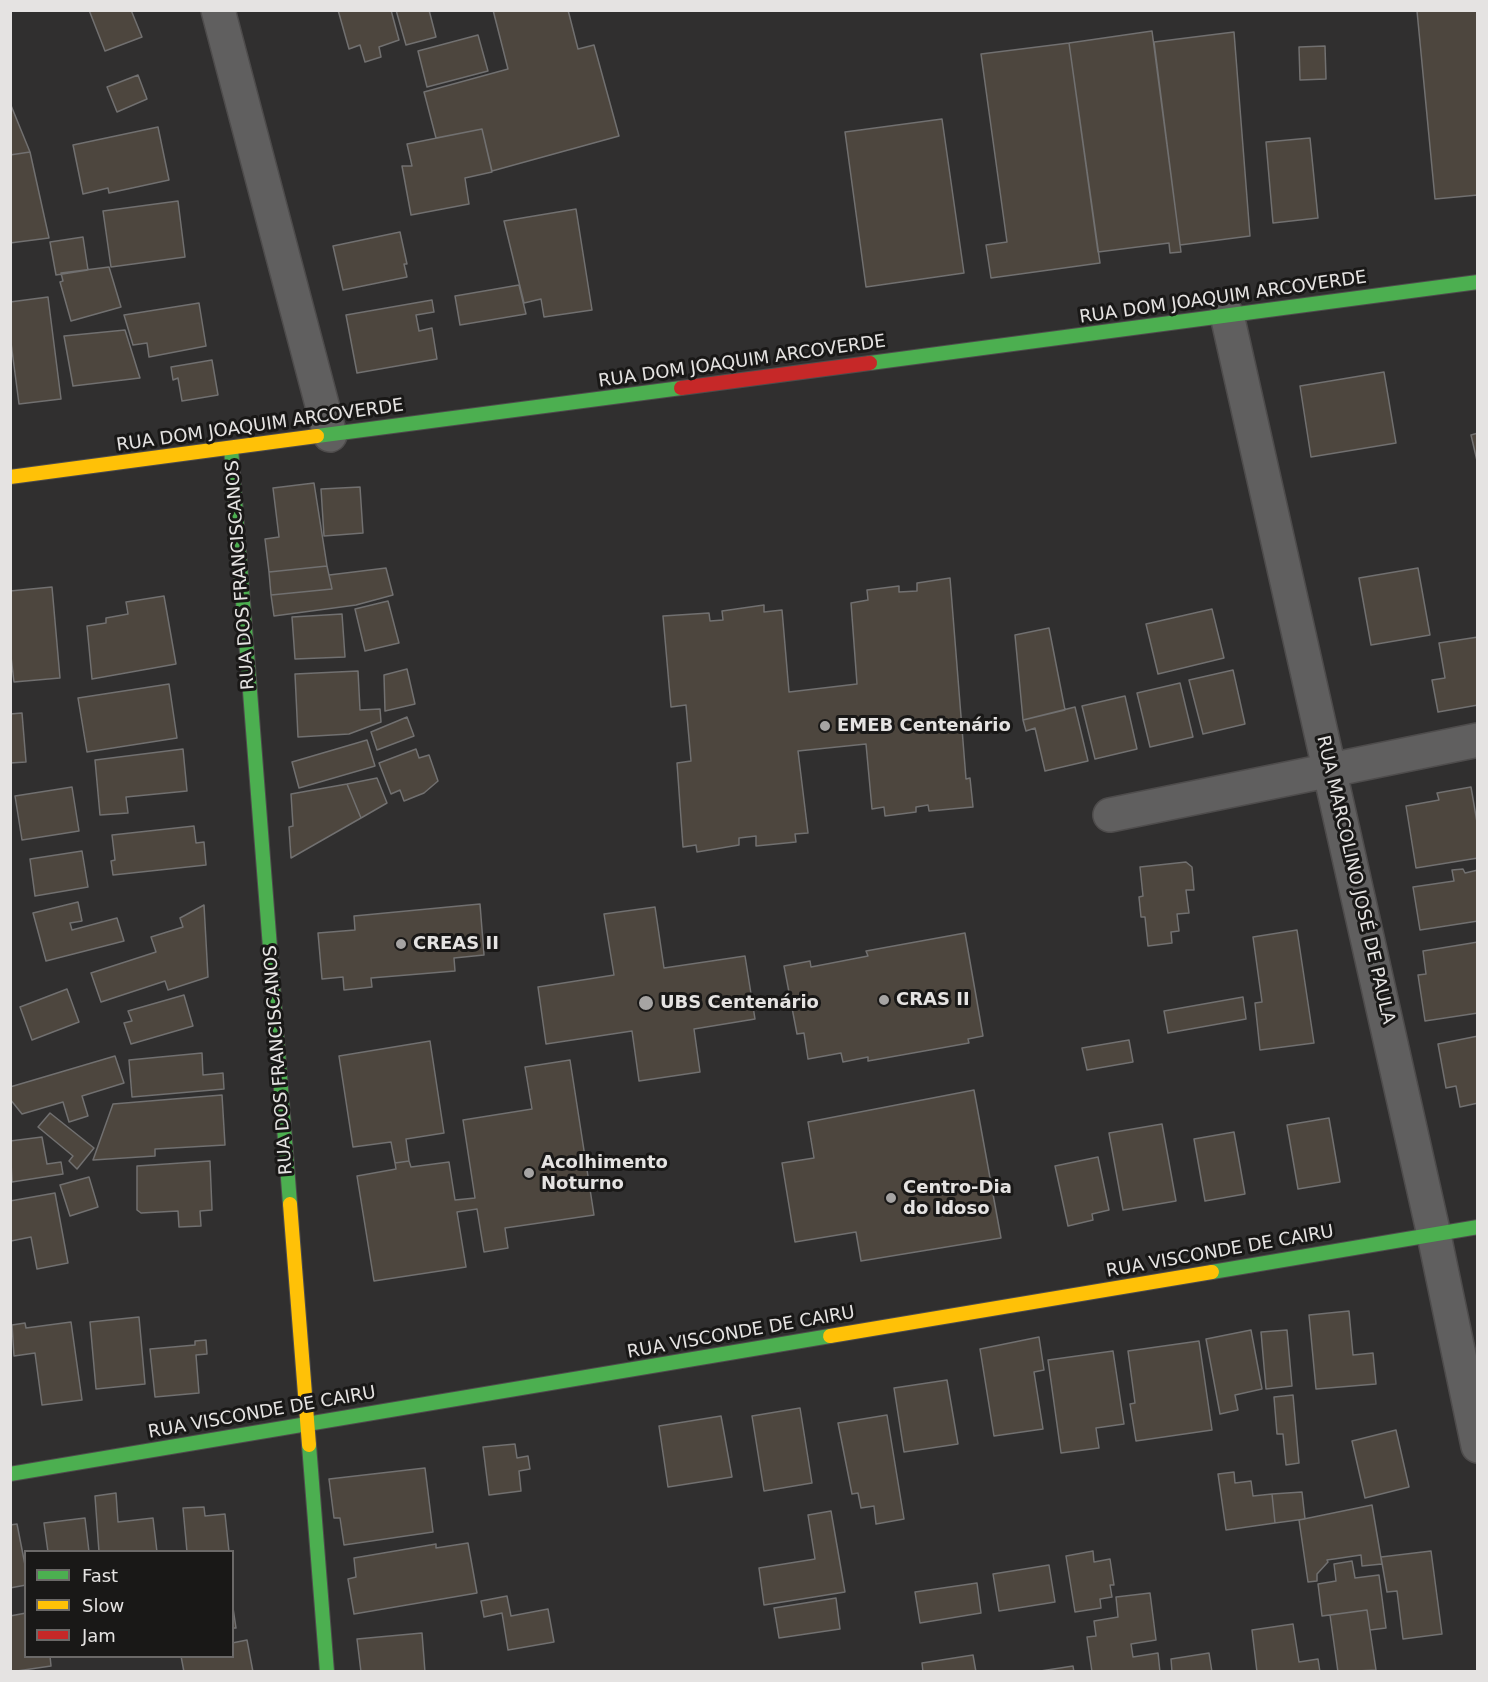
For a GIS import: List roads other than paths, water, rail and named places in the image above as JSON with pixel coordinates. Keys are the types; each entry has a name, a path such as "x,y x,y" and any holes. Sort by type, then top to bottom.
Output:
{"street":[{"path":"218,10 330,435"},
{"name":"RUA DOM JOAQUIM ARCOVERDE","path":"10,477 1478,282"},
{"name":"RUA MARCOLINO JOSÉ DE PAULA","path":"1227,315 1434,1235 1478,1446"},
{"name":"RUA DOS FRANCISCANOS","path":"231,448 327,1671"},
{"path":"1110,815 1478,740"},
{"name":"RUA VISCONDE DE CAIRU","path":"10,1474 1478,1227"}],"place":[{"name":"EMEB Centenário","path":"825,726"},
{"name":"CREAS II","path":"401,944"},
{"name":"CRAS II","path":"884,1000"},
{"name":"UBS Centenário","path":"646,1003"},
{"name":"Acolhimento Noturno","path":"529,1173"},
{"name":"Centro-Dia do Idoso","path":"891,1198"}]}
